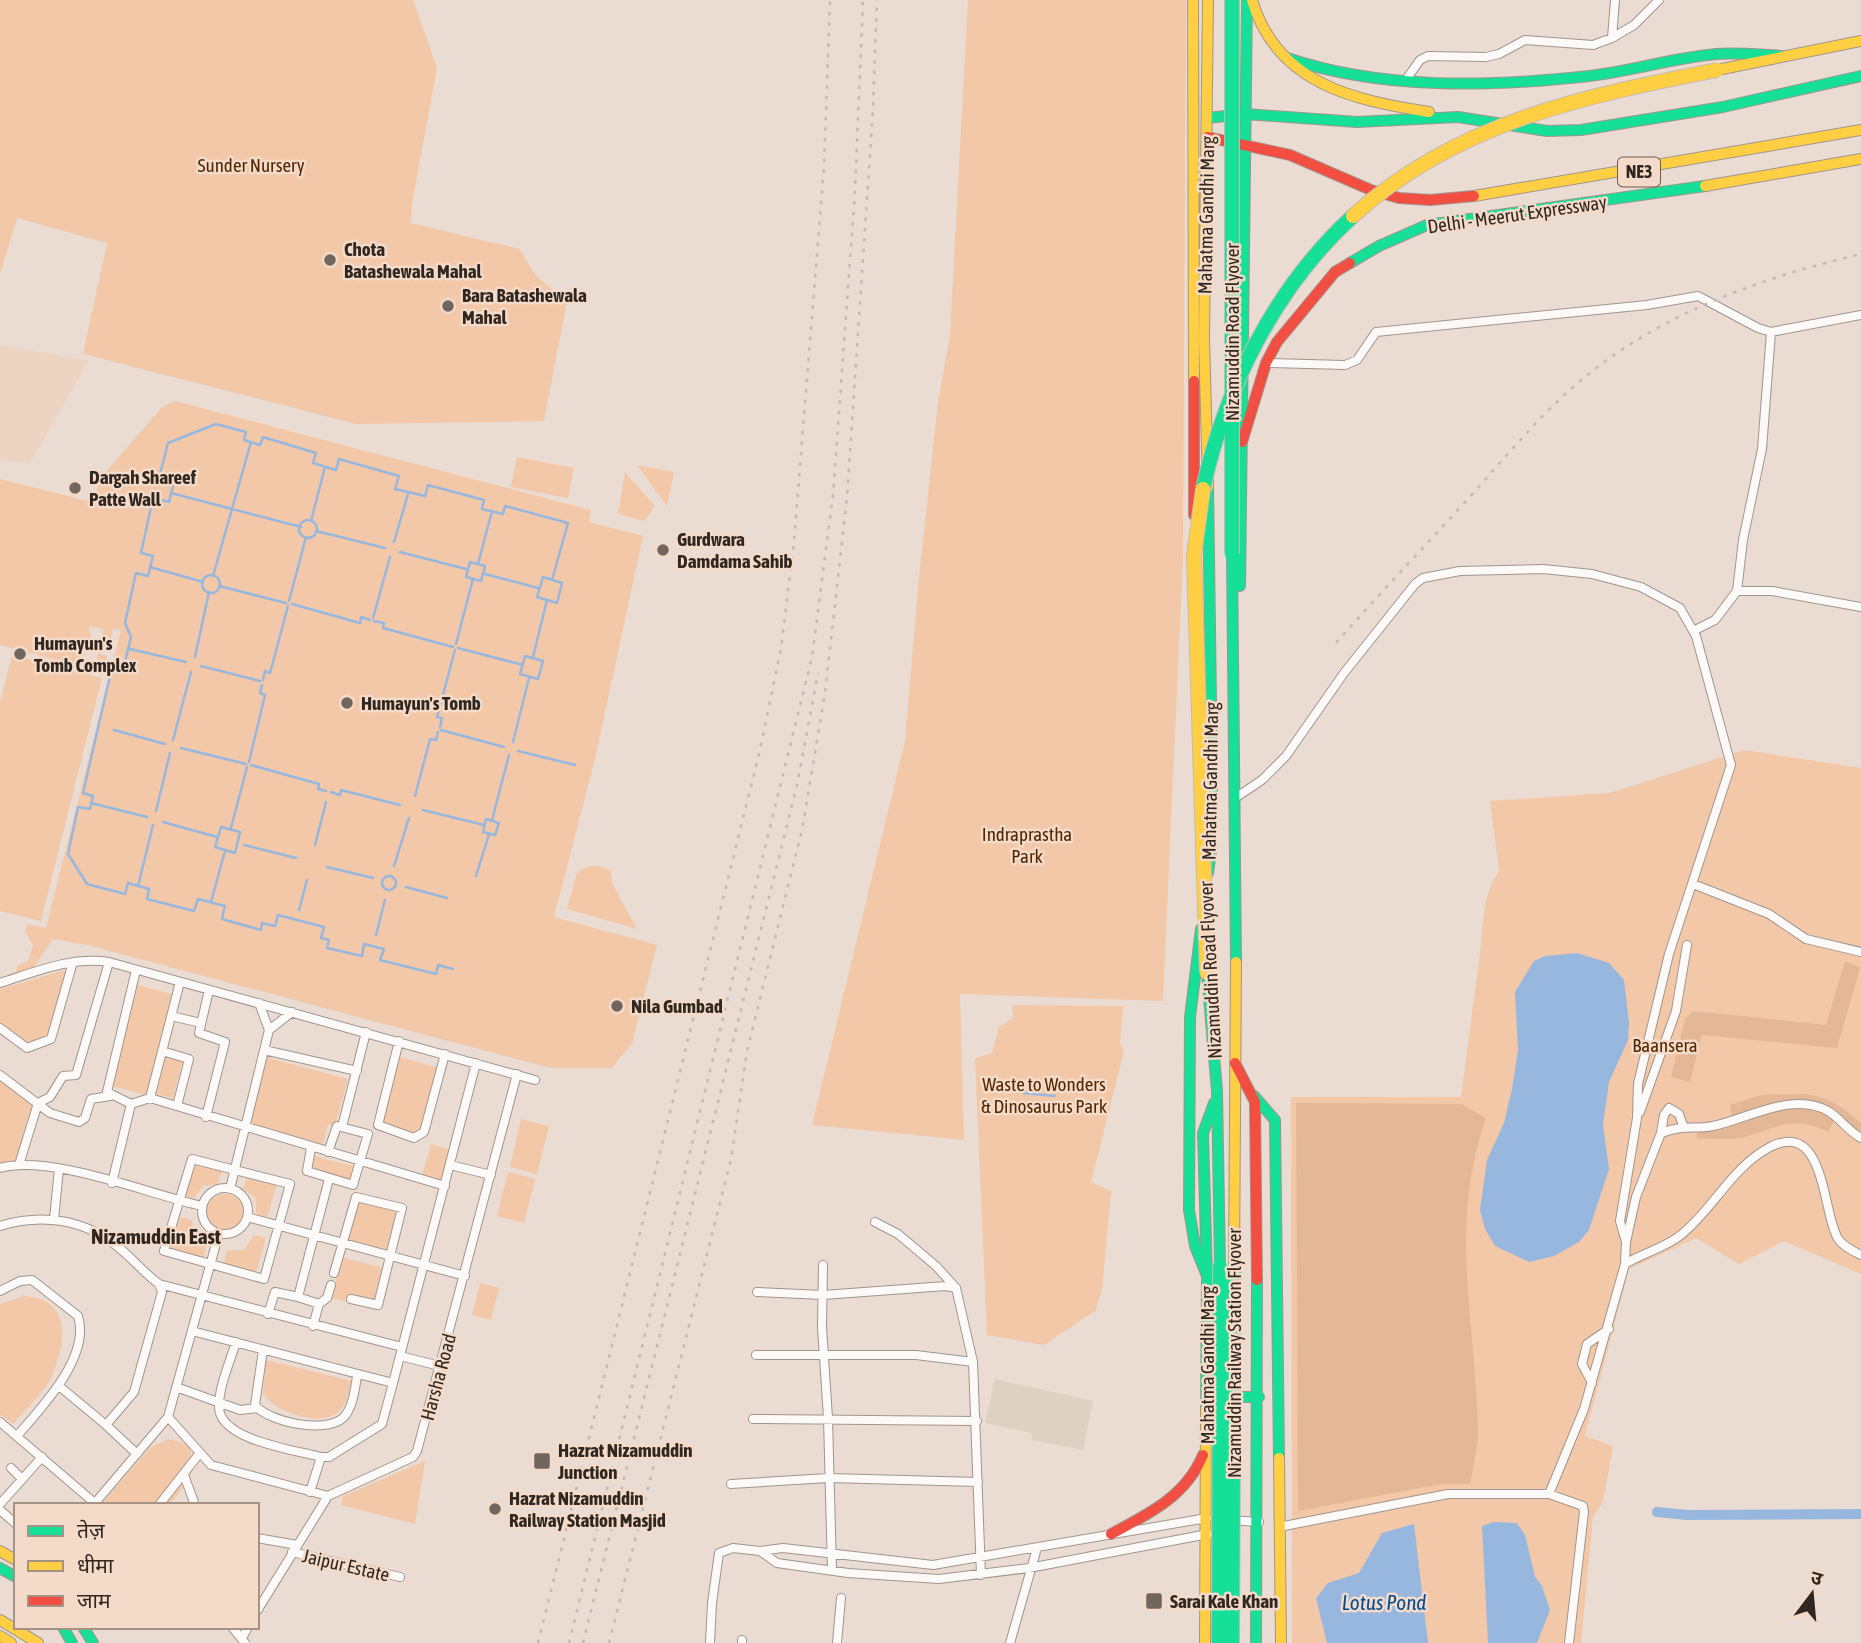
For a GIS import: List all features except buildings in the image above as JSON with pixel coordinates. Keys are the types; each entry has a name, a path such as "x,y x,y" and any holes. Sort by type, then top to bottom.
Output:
{"main road":[{"path":"1192,0 1195,555"},
{"name":"Mahatma Gandhi Marg","path":"1205,1643 1207,1276 1195,1246 1189,1210 1190,1017 1212,844 1210,555 1204,338 1208,0"},
{"name":"Nizamuddin Road Flyover","path":"1232,0 1232,664"},
{"path":"1208,20 1228,20 1248,4"},
{"path":"1248,4 1268,38 1287,58 1296,67 1334,90 1386,105 1547,131 1581,130 1723,107 1861,76"},
{"path":"1232,664 1242,560 1243,142 1248,4"},
{"path":"1195,555 1203,489 1217,434 1238,381 1262,332 1292,285 1350,218 1401,179 1461,144 1534,111 1861,41"},
{"path":"1287,58 1320,69 1405,81 1484,83 1556,80 1717,54 1785,56"},
{"path":"1207,118 1245,114 1357,121 1458,117"},
{"name":"Delhi - Meerut Expressway","path":"1207,137 1243,142 1291,155 1375,190 1415,199 1490,193 1648,171 1861,130"},
{"name":"Delhi - Meerut Expressway","path":"1242,442 1266,363 1293,321 1335,272 1379,246 1427,225 1661,194 1861,159"},
{"name":"Nizamuddin Road Flyover","path":"1195,555 1207,972 1217,1091"},
{"name":"Mahatma Gandhi Marg","path":"1232,664 1235,1063 1254,1096 1259,1397 1256,1643"},
{"name":"Nizamuddin Railway Station Flyover","path":"1232,1643 1235,1063"},
{"path":"1207,1276 1203,1133 1217,1091"},
{"name":"Nizamuddin Railway Station Flyover","path":"1217,1091 1220,1193 1219,1643"},
{"path":"1254,1096 1275,1120 1281,1643"},
{"path":"1207,1396 1259,1397"},
{"path":"1111,1534 1144,1517 1176,1494 1193,1477 1206,1445"},
{"path":"15,1629 38,1643"},
{"path":"0,1636 11,1643"}],"street":[{"path":"1612,38 1615,0"},
{"path":"1405,81 1428,55 1486,57 1499,54 1525,40 1593,45 1634,25 1659,0"},
{"path":"1266,363 1345,365 1357,360 1376,332 1647,305 1698,296 1758,328 1771,332 1861,315"},
{"path":"1693,631 1715,620 1737,591 1743,540 1762,449 1771,332"},
{"path":"1234,798 1262,780 1286,756 1344,673 1415,584 1436,573 1543,569 1592,574 1641,587 1680,608 1693,631 1731,765 1657,996 1638,1084 1637,1118 1620,1221 1626,1242"},
{"path":"1737,591 1772,591 1861,607"},
{"path":"1693,884 1769,915 1807,939 1861,952"},
{"path":"1637,1118 1676,1011 1687,945"},
{"path":"0,983 73,962 92,959 109,962 535,1080"},
{"path":"0,1028 27,1048 51,1039 73,962"},
{"path":"19,1165 38,1103 50,1097 63,1076 76,1075 109,962"},
{"path":"110,1096 107,1088 136,970"},
{"path":"150,1098 180,982"},
{"path":"206,1117 225,1042 199,1033 209,990"},
{"path":"230,1188 269,1030 259,1003"},
{"path":"269,1030 292,1012"},
{"path":"171,1016 201,1023"},
{"path":"342,1127 366,1032"},
{"path":"379,1128 399,1041"},
{"path":"264,1050 357,1071"},
{"path":"162,1051 189,1059 177,1106"},
{"path":"311,1147 306,1170 354,1185 370,1130 379,1128 414,1138 421,1135 445,1054"},
{"path":"236,1342 219,1404 220,1417 227,1426 241,1435 320,1457 329,1457 382,1424 476,1063"},
{"name":"Harsha Road","path":"328,1496 413,1457 465,1276 517,1074"},
{"path":"0,1075 50,1113 79,1122 85,1118 91,1099 110,1096 131,1104 150,1098 243,1128 444,1185"},
{"path":"112,1182 131,1104"},
{"path":"1661,1133 1682,1125 1709,1126 1740,1120 1772,1106 1814,1107 1828,1111 1861,1138"},
{"path":"1549,1494 1592,1383 1609,1329 1625,1264 1626,1242 1636,1197 1661,1133 1664,1115 1669,1108 1679,1114 1682,1125"},
{"path":"328,1152 337,1126 368,1134"},
{"path":"1625,1264 1683,1233 1748,1164 1772,1146 1787,1144 1803,1148 1815,1161 1833,1229 1839,1241 1861,1255"},
{"path":"192,1159 234,1169 290,1184 264,1279 164,1251 192,1159"},
{"path":"0,1168 19,1165 59,1169 202,1206"},
{"path":"450,1165 491,1175"},
{"path":"54,1219 59,1169"},
{"path":"300,1297 329,1179"},
{"path":"230,1188 242,1196 247,1217 234,1232 219,1233 207,1226 202,1206 209,1194 230,1188"},
{"path":"334,1273 354,1199 359,1196 403,1210 377,1306 351,1299"},
{"path":"247,1217 465,1276"},
{"path":"0,1226 16,1221 54,1219 88,1228 119,1247 159,1284 401,1351 440,1366"},
{"path":"875,1222 898,1234 936,1266 956,1289 973,1362 981,1575"},
{"path":"0,1422 92,1503 168,1416 219,1233"},
{"path":"823,1265 830,1478 829,1553 832,1570"},
{"path":"300,1297 307,1279"},
{"path":"0,1291 20,1281 32,1280 78,1316 80,1336 59,1386 17,1436"},
{"path":"106,1425 134,1392 161,1300 159,1284"},
{"path":"268,1314 275,1292 319,1304 325,1301 331,1285"},
{"path":"757,1292 823,1295 946,1286 956,1289"},
{"path":"313,1326 319,1304"},
{"path":"1592,1383 1582,1364 1587,1343 1609,1329"},
{"path":"192,1331 393,1384"},
{"path":"257,1408 254,1400 263,1349"},
{"path":"756,1354 916,1355 973,1362"},
{"path":"176,1387 240,1410 257,1408 288,1420 325,1426 344,1416 357,1376"},
{"path":"59,1386 137,1454"},
{"path":"168,1416 206,1462 328,1496 259,1608"},
{"path":"753,1419 977,1421"},
{"path":"161,1503 199,1454"},
{"path":"0,1504 41,1457"},
{"path":"310,1492 320,1457"},
{"path":"11,1468 22,1479"},
{"path":"184,1475 194,1503"},
{"path":"731,1484 830,1478 978,1482"},
{"path":"1279,1527 1448,1494 1549,1494 1577,1502 1583,1506 1584,1512 1569,1643"},
{"path":"0,1510 14,1522"},
{"path":"710,1643 719,1553 733,1548 760,1551 775,1548 829,1553 915,1565 982,1558 1206,1518 1259,1522"},
{"path":"760,1551 777,1563 919,1579 981,1575 1029,1568 1206,1535 1259,1522"},
{"name":"Jaipur Estate","path":"259,1539 400,1577"},
{"path":"1010,1643 1029,1568 1037,1548"},
{"path":"837,1643 841,1598"}],"shaded area":[{"path":"0,345 88,361 30,463 0,461"},
{"path":"1845,961 1860,968 1837,1048 1702,1035 1690,1082 1671,1077 1685,1019 1694,1011 1826,1025"},
{"path":"1805,1094 1829,1100 1848,1112 1861,1123 1861,1135 1838,1115 1828,1132 1805,1124 1787,1124 1742,1138 1697,1139 1696,1124 1732,1119 1730,1105 1762,1095"},
{"path":"1296,1103 1461,1104 1486,1118 1468,1197 1466,1235 1478,1431 1470,1484 1441,1484 1298,1511"},
{"path":"995,1379 1093,1401 1083,1450 1032,1440 1032,1433 985,1423"}],"green space":[{"name":"Sunder Nursery","path":"0,0 413,0 437,68 412,204 411,223 519,249 537,277 567,301 544,421 356,424 83,354 107,243 17,218 0,274"},
{"name":"Indraprastha Park","path":"968,0 1186,0 1183,556 1163,1001 960,994 964,1140 812,1125 905,741 938,402 950,334"},
{"path":"175,401 591,510 589,522 643,536 595,759 554,917 657,945 632,1043 612,1068 550,1068 87,945 53,939 31,971 15,973 18,965 28,961 33,945 25,931 27,924 46,928 110,674 0,645 0,479 95,503 98,481 162,407","holes":["89,626 103,629 102,637 111,639 113,629 121,630 112,667 105,665 107,656 98,653 96,661 81,658 90,643"]},
{"path":"517,457 574,468 568,498 511,487"},
{"path":"637,465 674,472 667,506"},
{"path":"625,472 655,506 645,521 618,514"},
{"path":"12,655 102,678 41,921 0,911 0,702"},
{"name":"Baansera","path":"1744,750 1861,768 1861,1274 1784,1241 1739,1264 1696,1238 1629,1269 1585,1436 1613,1446 1603,1502 1593,1517 1581,1643 1292,1643 1291,1097 1461,1097 1484,914 1489,892 1499,871 1490,801 1610,793"},
{"path":"588,866 601,866 611,871 612,883 637,929 567,909 577,873"},
{"path":"69,969 50,1036 26,1046 0,1023 0,989"},
{"path":"138,985 172,994 146,1095 112,1086"},
{"name":"Waste to Wonders & Dinosaurus Park","path":"1012,1005 1123,1006 1120,1043 1124,1051 1091,1182 1111,1191 1102,1290 1096,1310 1044,1345 987,1335 975,1058 992,1053 999,1027 1013,1018"},
{"path":"166,1055 183,1059 173,1098 156,1094"},
{"path":"396,1056 438,1068 421,1129 408,1139 381,1130 384,1099"},
{"path":"265,1057 348,1079 335,1126 328,1125 323,1144 249,1125"},
{"path":"0,1079 38,1107 26,1122 17,1160 0,1163"},
{"path":"521,1119 549,1126 537,1174 510,1167"},
{"path":"431,1144 450,1150 441,1182 422,1176"},
{"path":"312,1156 353,1166 350,1179 309,1168"},
{"path":"192,1162 222,1170 218,1184 203,1186 194,1198 184,1195"},
{"path":"508,1172 535,1179 524,1223 497,1216"},
{"path":"248,1175 277,1184 267,1217 256,1213 256,1198 243,1189"},
{"path":"225,1194 238,1199 243,1212 238,1225 225,1230 212,1225 207,1212 212,1199"},
{"path":"356,1198 401,1211 390,1252 345,1239"},
{"path":"180,1217 192,1220 193,1239 206,1248 203,1260 170,1251"},
{"path":"254,1235 266,1238 256,1272 224,1263 227,1251 244,1250"},
{"path":"342,1257 387,1269 376,1310 331,1298"},
{"path":"480,1283 499,1288 491,1320 472,1315"},
{"path":"23,1296 39,1299 50,1305 58,1314 62,1337 56,1365 48,1384 13,1424 0,1414 0,1304"},
{"path":"266,1360 351,1381 344,1406 330,1417 309,1418 287,1412 263,1393"},
{"path":"169,1439 188,1445 193,1463 186,1485 170,1503 102,1503 151,1447"},
{"path":"425,1461 415,1524 341,1505 343,1496"}],"water":[{"path":"1577,953 1609,963 1624,980 1629,1022 1628,1040 1609,1082 1603,1125 1609,1169 1589,1230 1579,1242 1554,1256 1529,1262 1495,1246 1485,1229 1480,1210 1487,1160 1504,1123 1512,1089 1518,1050 1515,992 1534,961 1545,956"},
{"path":"1494,1522 1517,1523 1525,1535 1535,1577 1542,1586 1550,1610 1537,1643 1488,1643 1482,1526"},
{"name":"Lotus Pond","path":"1414,1524 1428,1643 1327,1643 1316,1598 1328,1583 1359,1573 1382,1533"}],"waterway":[{"path":"453,969 438,965 436,974 380,960 384,949 364,944 362,956 327,948 329,940 321,938 324,927 278,915 275,926 262,923 261,930 222,919 225,906 198,899 194,911 147,899 149,889 128,883 125,894 87,884 68,854 78,807 90,809 93,796 83,793 110,676 125,662 131,637 125,623 136,573 148,576 153,556 141,553 153,498 169,502 174,482 159,478 168,443 216,424 246,432 244,440 260,445 263,437 316,453 313,463 336,470 339,459 399,476 395,489 425,496 428,485 484,500 482,509 503,514 505,506 568,523 552,580"},
{"path":"213,576 251,442"},
{"path":"311,521 325,467"},
{"path":"171,493 301,527"},
{"path":"394,542 408,494"},
{"path":"478,564 492,511"},
{"path":"308,520 314,523 317,529 314,535 308,538 302,535 299,529 302,523 308,520"},
{"path":"316,531 385,548"},
{"path":"289,601 306,537"},
{"path":"400,552 466,569"},
{"path":"373,618 390,557"},
{"path":"470,562 485,566 481,581 466,577 470,562"},
{"path":"150,567 203,582"},
{"path":"485,574 538,588"},
{"path":"211,575 217,578 220,584 217,590 211,593 205,590 202,584 205,578 211,575"},
{"path":"543,577 562,583 557,603 537,597 543,577"},
{"path":"456,644 473,579"},
{"path":"219,586 286,603"},
{"path":"195,657 209,592"},
{"path":"533,657 547,600"},
{"path":"292,604 360,623 361,617 370,620"},
{"path":"263,680 265,671 270,673 288,606"},
{"path":"374,621 384,623 383,628 453,647"},
{"path":"458,648 523,665"},
{"path":"130,649 186,662"},
{"path":"440,727 442,718 437,717 455,650"},
{"path":"525,656 543,661 538,679 520,674 525,656"},
{"path":"201,666 260,681"},
{"path":"173,740 191,672"},
{"path":"513,742 529,678"},
{"path":"249,762 265,695 260,693 262,685"},
{"path":"114,730 165,744"},
{"path":"441,730 504,747"},
{"path":"415,796 430,739 436,740 438,732"},
{"path":"181,748 246,764"},
{"path":"518,751 575,765"},
{"path":"156,811 170,753"},
{"path":"492,820 509,755"},
{"path":"251,765 319,784 318,789 326,791"},
{"path":"231,828 247,767"},
{"path":"331,792 340,795 341,790 400,805"},
{"path":"315,845 326,802"},
{"path":"91,803 147,817"},
{"path":"423,810 484,825"},
{"path":"394,866 409,818"},
{"path":"486,819 499,823 495,835 483,832 486,819"},
{"path":"163,822 217,837"},
{"path":"138,886 153,825"},
{"path":"221,827 240,832 235,853 215,847 221,827"},
{"path":"476,876 489,834"},
{"path":"244,845 296,858"},
{"path":"211,902 225,851"},
{"path":"327,867 373,878"},
{"path":"386,876 392,876 396,883 392,890 386,890 382,886 382,880 386,876"},
{"path":"299,910 307,880"},
{"path":"406,887 447,898"},
{"path":"376,935 385,900"},
{"path":"1023,1093 1055,1096"},
{"path":"1657,1512 1687,1515 1861,1514"}],"railway":[{"path":"538,1643 759,754 781,649 794,541 824,167 830,0"},
{"path":"569,1643 812,657 833,495 855,191 863,0"},
{"path":"609,1643 731,1159 747,1051 802,830 825,693 847,497 873,109 877,0"},
{"path":"1336,643 1534,425 1565,394 1599,366 1659,327 1724,296 1861,254"},
{"path":"583,1643 797,785 818,673"}],"traffic: fast":[{"path":"1232,0 1232,554"},
{"path":"1240,586 1247,0"},
{"path":"1287,58 1360,76 1398,81 1475,84 1589,76 1716,54 1785,56"},
{"path":"1207,118 1245,114 1357,122 1458,117 1547,131 1581,130 1723,107 1861,76"},
{"path":"1350,263 1379,246 1427,225 1705,186"},
{"path":"1203,489 1225,414 1257,341 1300,274 1353,216"},
{"path":"1208,487 1212,771"},
{"path":"1232,554 1236,962"},
{"path":"1208,873 1212,844 1212,771"},
{"path":"1201,929 1190,1017 1189,1210 1195,1246 1207,1276 1206,1409"},
{"path":"1207,973 1217,1091 1220,1266"},
{"path":"1254,1096 1275,1120 1279,1458"},
{"path":"1207,1276 1203,1133 1214,1103"},
{"path":"1219,1643 1220,1266"},
{"path":"1232,1643 1234,1269"},
{"path":"1256,1643 1257,1280"},
{"path":"1224,1397 1259,1397"},
{"path":"0,1568 14,1576"},
{"path":"64,1629 72,1643"},
{"path":"84,1629 93,1643"}],"traffic: slow":[{"path":"1193,0 1194,381"},
{"path":"1208,0 1204,338 1208,487"},
{"path":"1252,0 1264,28 1280,51 1299,69 1321,83 1373,101 1429,112"},
{"path":"1717,70 1861,41"},
{"path":"1353,216 1393,184 1435,157 1479,135 1571,103 1717,70"},
{"path":"1474,196 1861,130"},
{"path":"1705,186 1861,159"},
{"path":"1203,489 1194,555 1207,973"},
{"path":"1234,1269 1236,962"},
{"path":"1205,1643 1206,1409"},
{"path":"1279,1458 1281,1643"},
{"path":"0,1551 14,1559"},
{"path":"0,1620 14,1628"},
{"path":"15,1629 38,1643"},
{"path":"0,1636 11,1643"}],"traffic: jam":[{"path":"1207,137 1290,155 1371,190 1399,198 1430,200 1474,196"},
{"path":"1242,442 1266,363 1277,342 1335,272 1350,263"},
{"path":"1194,381 1194,515"},
{"path":"1235,1063 1255,1102 1257,1280"},
{"path":"1111,1534 1152,1511 1176,1493 1187,1482 1203,1455"}],"place":[{"name":"Chota Batashewala Mahal","path":"330,260"},
{"name":"Bara Batashewala Mahal","path":"448,306"},
{"name":"Dargah Shareef Patte Wall","path":"75,488"},
{"name":"Gurdwara Damdama Sahib","path":"663,550"},
{"name":"Humayun's Tomb Complex","path":"20,654"},
{"name":"Humayun's Tomb","path":"347,703"},
{"name":"Nila Gumbad","path":"617,1006"},
{"name":"Hazrat Nizamuddin Junction","path":"542,1461"},
{"name":"Hazrat Nizamuddin Railway Station Masjid","path":"495,1509"},
{"name":"Sarai Kale Khan","path":"1154,1601"}],"district":[{"name":"Nizamuddin East","path":"156,1237"}]}
